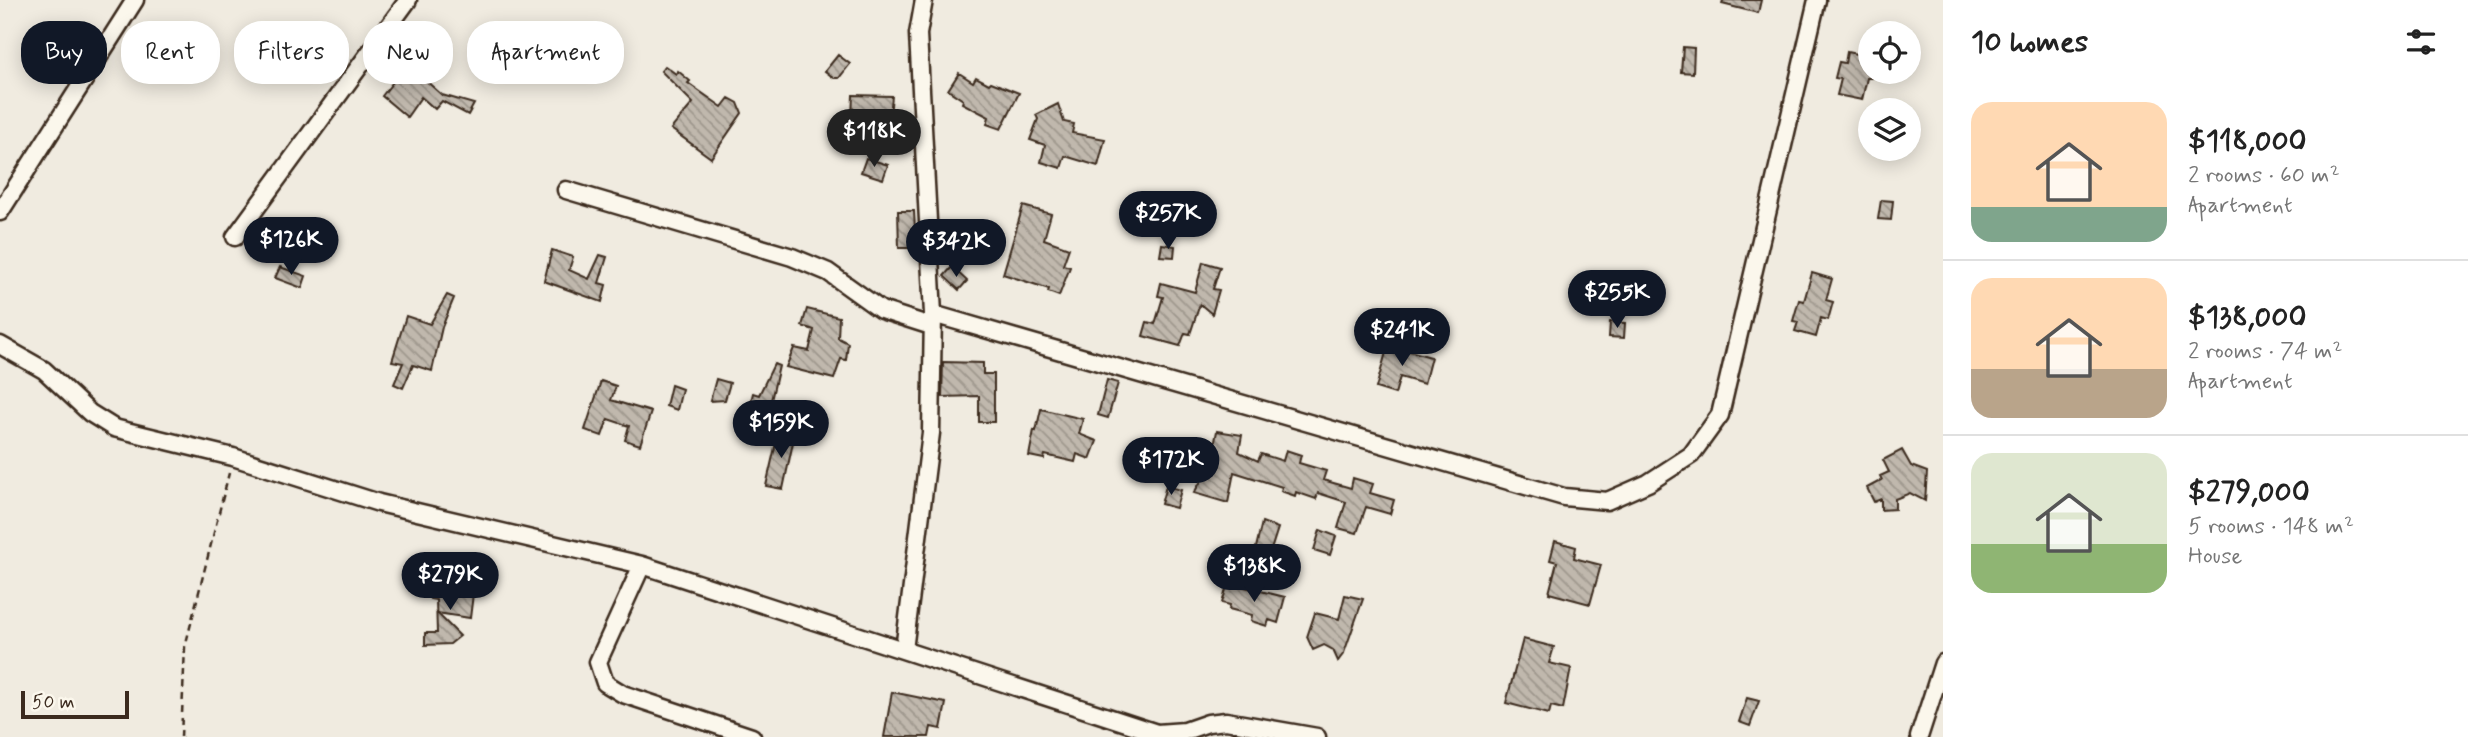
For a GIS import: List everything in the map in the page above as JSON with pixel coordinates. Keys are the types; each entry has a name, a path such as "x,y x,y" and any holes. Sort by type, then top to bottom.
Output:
{"street":[{"path":"0,212 135,0"},
{"path":"235,237 408,0"},
{"path":"904,650 931,433 932,320 918,34 924,0"},
{"path":"566,190 803,261 828,272 881,310 932,320 1564,497 1607,500 1648,483 1691,455 1720,415 1817,0"},
{"path":"0,345 44,370 90,413 114,428 233,457 379,503 642,565 1157,733 1185,731 1208,723 1226,721 1317,737"},
{"path":"642,565 598,662 606,683 623,694 752,737"},
{"path":"1919,737 1943,663"}],"path":[{"path":"181,737 185,647 233,457"}],"building":[{"path":"1723,0 1761,0 1758,13 1722,4"},
{"path":"1683,47 1694,48 1693,73 1681,72"},
{"path":"1847,52 1858,54 1858,84 1866,84 1862,98 1837,95 1841,79 1835,78 1839,62 1845,63"},
{"path":"838,55 850,64 839,78 834,78 825,71"},
{"path":"665,66 676,74 678,71 690,81 688,83 722,107 729,98 738,103 742,113 711,158 671,129 693,103 661,71"},
{"path":"959,73 973,82 976,77 1019,93 1001,129 987,124 989,117 962,103 963,100 948,90"},
{"path":"391,84 430,84 442,95 474,104 468,115 442,101 435,109 421,97 407,117 382,96"},
{"path":"853,95 892,96 888,134 838,131 839,117 852,117"},
{"path":"1058,104 1064,122 1074,124 1072,133 1105,139 1098,166 1065,156 1061,168 1041,162 1045,145 1030,140 1038,119 1036,115"},
{"path":"866,158 888,165 883,179 861,172"},
{"path":"1881,200 1893,201 1891,220 1878,219"},
{"path":"1023,206 1051,214 1044,239 1069,248 1063,265 1070,267 1059,296 1048,292 1049,289 1003,274"},
{"path":"898,211 914,211 916,248 899,248"},
{"path":"948,241 962,247 955,265 941,259"},
{"path":"1162,244 1175,246 1174,257 1160,256"},
{"path":"552,250 573,257 569,270 589,279 600,255 607,257 599,283 606,285 602,302 544,281"},
{"path":"1203,262 1220,267 1213,289 1219,290 1212,314 1200,304 1190,334 1185,333 1180,346 1143,336 1147,322 1155,324 1163,297 1158,296 1161,283 1195,292"},
{"path":"280,267 306,276 302,288 275,278"},
{"path":"952,267 967,281 959,290 944,276"},
{"path":"1812,273 1832,279 1826,300 1833,302 1828,320 1821,318 1816,337 1795,331 1798,322 1793,321 1799,300 1804,301"},
{"path":"447,295 454,298 442,327 432,371 413,365 403,388 394,384 403,363 392,361 406,316 430,324"},
{"path":"807,309 839,317 838,338 848,343 846,360 841,359 834,379 786,367 794,348 809,351 814,330 802,326"},
{"path":"1610,322 1625,323 1624,338 1609,337"},
{"path":"1388,345 1431,357 1424,384 1400,377 1395,394 1376,388"},
{"path":"943,362 983,363 983,374 994,374 994,422 979,422 979,396 942,397"},
{"path":"774,364 779,366 769,409 750,405 753,393 759,395"},
{"path":"716,379 730,383 725,400 710,401"},
{"path":"1107,380 1118,383 1108,418 1098,415"},
{"path":"601,381 616,386 611,400 651,412 640,445 625,440 629,426 608,419 602,436 585,430"},
{"path":"671,385 682,389 677,410 666,406"},
{"path":"1041,409 1083,419 1079,434 1097,441 1090,459 1077,454 1075,462 1045,455 1044,459 1029,456"},
{"path":"779,430 795,433 783,489 766,486"},
{"path":"1217,431 1242,435 1239,452 1258,461 1261,454 1283,461 1286,450 1301,455 1299,463 1326,471 1323,480 1351,488 1353,478 1373,484 1370,493 1394,500 1390,514 1366,507 1357,533 1338,528 1346,502 1318,493 1316,499 1296,492 1295,496 1281,491 1282,487 1234,472 1228,503 1194,493 1211,464 1201,461 1206,444 1214,446"},
{"path":"1902,450 1911,466 1927,472 1925,501 1910,493 1895,499 1895,509 1881,510 1881,499 1874,502 1867,488 1882,480 1880,476 1889,472 1883,460"},
{"path":"1166,486 1181,490 1176,508 1161,504"},
{"path":"1262,522 1278,528 1269,556 1255,552"},
{"path":"1320,530 1336,536 1330,555 1314,550"},
{"path":"1555,541 1576,547 1574,558 1601,565 1590,604 1549,593 1557,562 1550,560"},
{"path":"459,583 474,586 470,618 437,613 460,636 450,644 425,645 425,633 437,633 436,600 430,599 432,586 458,591"},
{"path":"1228,583 1285,597 1278,623 1269,620 1267,626 1251,621 1252,615 1229,609 1230,605 1222,603"},
{"path":"1345,595 1363,599 1344,653 1338,661 1333,650 1324,645 1313,650 1307,637 1315,613 1339,619"},
{"path":"1523,639 1554,647 1549,663 1571,668 1563,709 1551,706 1549,714 1506,703"},
{"path":"892,692 946,703 941,729 931,727 929,737 884,737"},
{"path":"1747,698 1759,701 1750,726 1739,722"}]}
